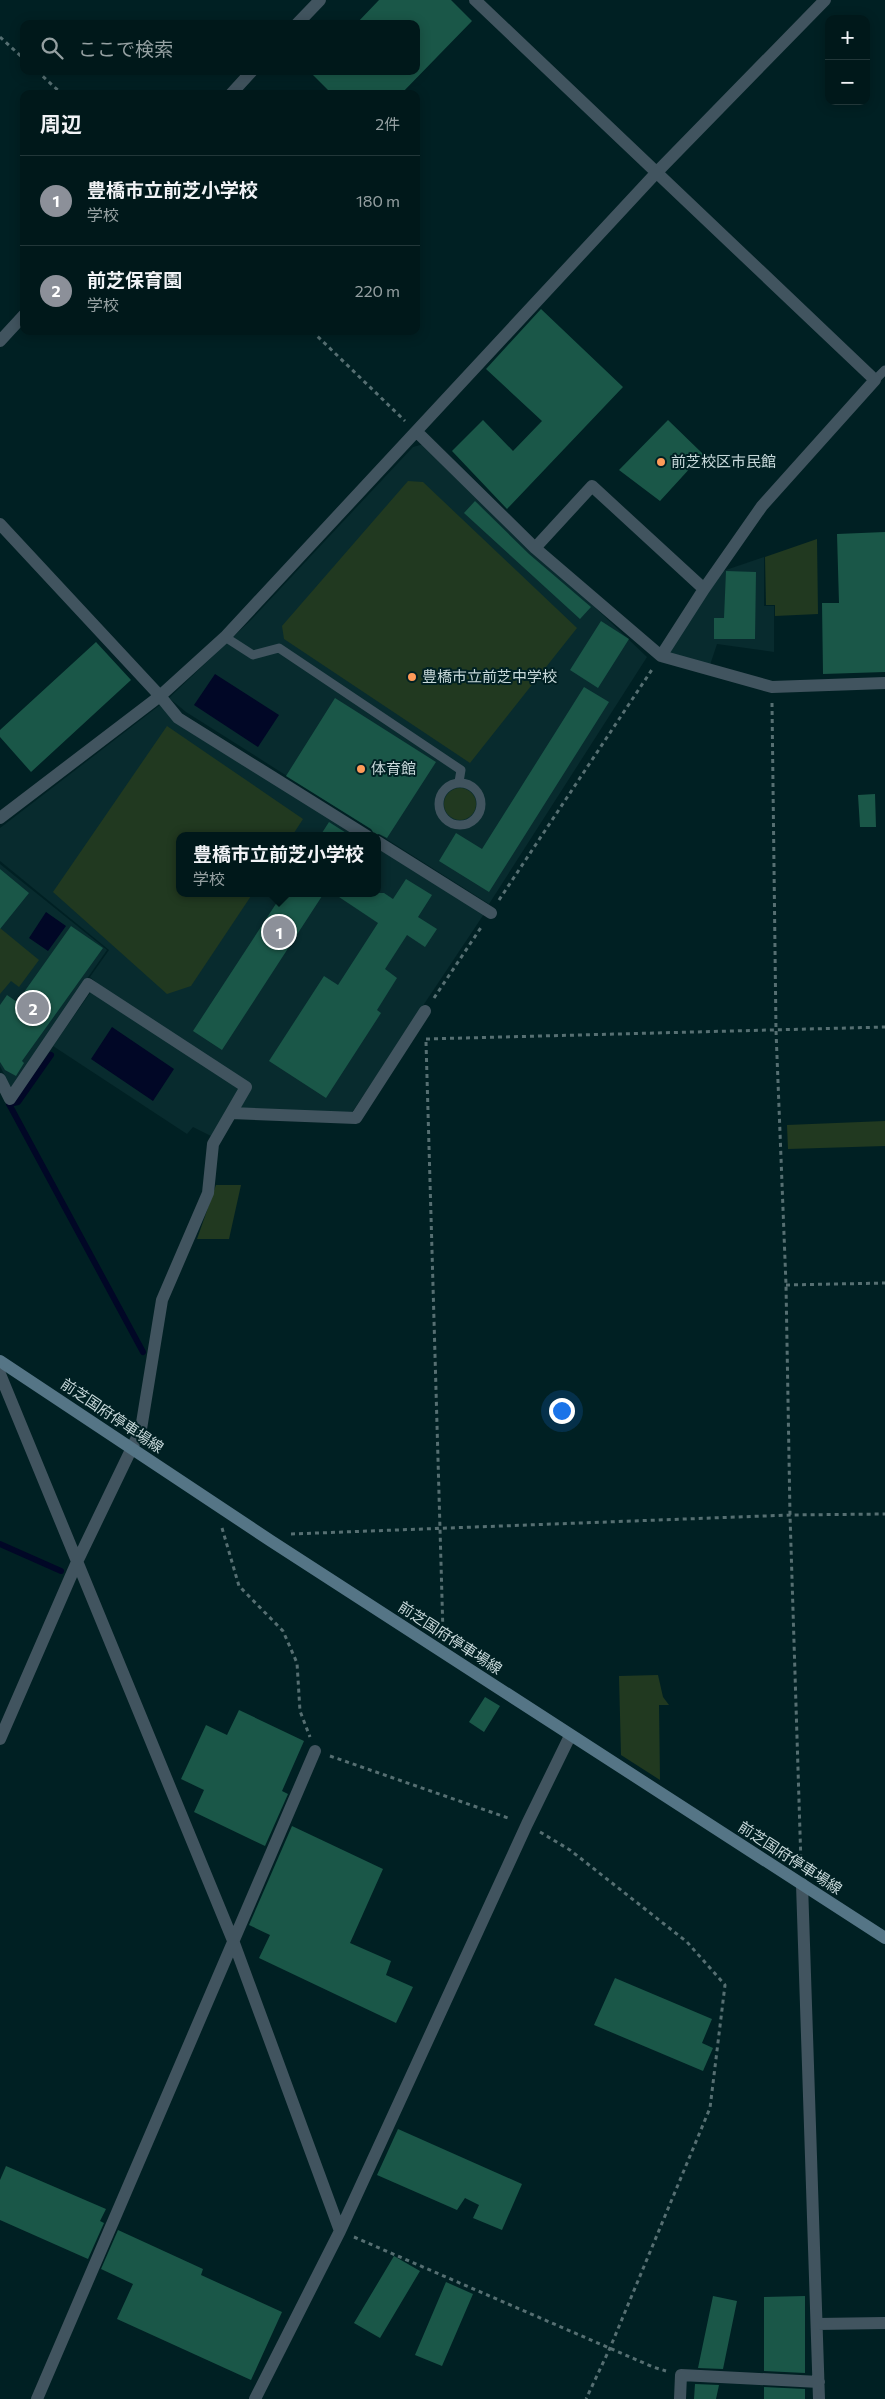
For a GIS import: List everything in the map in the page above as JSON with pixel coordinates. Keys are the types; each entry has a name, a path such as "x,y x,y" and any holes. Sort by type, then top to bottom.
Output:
{"main road":[{"name":"前芝国府停車場線","path":"0,1361 216,1506 885,1938"}],"street":[{"path":"301,20 320,0"},
{"path":"475,0 875,380 762,506 704,589 661,656"},
{"path":"0,818 160,696 225,637 657,172 825,0"},
{"path":"235,90 248,75"},
{"path":"0,341 20,319"},
{"path":"417,432 535,548 661,656 772,687 885,683"},
{"path":"535,548 592,486 704,589"},
{"path":"0,524 160,696 178,718 361,832"},
{"path":"381,844 491,912"},
{"path":"0,1080 10,1099 88,984 246,1087 213,1144 208,1193 162,1300 141,1429 77,1562 0,1739"},
{"path":"231,1113 356,1118 425,1011"},
{"path":"0,1374 234,1943 340,2231"},
{"path":"255,2399 340,2231 527,1824 570,1736"},
{"path":"37,2399 315,1751"},
{"path":"802,1884 819,2399"},
{"path":"817,2324 885,2323"},
{"path":"680,2399 681,2375 819,2382"}],"lane":[{"path":"875,380 885,370"},
{"path":"225,637 253,655 279,648 461,770 459,782"},
{"path":"459,782 476,789 481,802 481,809 476,818 471,822 459,825 452,824 443,817 439,800 444,790 450,785 459,782"}],"path":[{"path":"0,37 20,55"},
{"path":"41,75 58,90"},
{"path":"316,335 417,432"},
{"path":"444,1653 425,1011 661,656"},
{"path":"772,687 776,1031 786,1285 790,1515 802,1884"},
{"path":"426,1039 885,1027"},
{"path":"786,1285 885,1283"},
{"path":"216,1506 239,1586 283,1631 297,1663 300,1711 315,1751 394,1780 527,1824 570,1850 687,1942 725,1985 710,2108 610,2348 586,2399"},
{"path":"271,1541 281,1534 441,1530 790,1515 885,1514"},
{"path":"340,2231 653,2368 681,2375"}],"shaded area":[{"name":"豊橋市立前芝中学校","path":"424,444 647,657 489,904 381,836 381,832 375,832 186,712 169,698 251,620 413,447"},
{"path":"764,557 764,606 774,606 774,652 717,644 710,665 668,653 720,572"},
{"path":"215,674 279,715 258,747 194,705"},
{"path":"160,705 353,832 176,832 176,897 381,897 381,849 484,914 351,1114 229,1108 211,1136 193,1127 187,1134 53,1046 97,983 90,977 109,950 0,861 0,828"},
{"path":"0,864 107,950 11,1088 0,1066"},
{"path":"46,912 66,926 48,951 29,938"},
{"path":"112,1027 174,1069 153,1101 91,1059"}],"green space":[{"path":"408,481 423,482 577,628 470,763 284,639 282,626"},
{"path":"817,539 818,614 775,616 775,605 766,605 765,557"},
{"path":"167,726 303,819 295,832 176,832 176,897 250,897 191,986 167,994 53,892"},
{"path":"460,788 466,789 471,793 475,798 475,810 471,815 466,819 460,820 454,819 449,815 445,810 444,804 445,798 449,793 454,789"},
{"path":"0,928 39,960 19,987 11,981 0,994"},
{"path":"885,1121 885,1146 788,1149 787,1125"},
{"path":"216,1185 241,1185 229,1239 197,1239"},
{"path":"658,1675 663,1697 669,1705 659,1705 660,1780 621,1755 619,1676"}],"building":[{"path":"379,0 451,0 472,21 420,74 420,20 360,20"},
{"path":"313,75 419,75 405,90 328,90"},
{"path":"541,309 623,387 507,509 452,451 483,420 513,451 542,421 486,369"},
{"name":"前芝校区市民館","path":"668,420 703,454 660,501 619,470"},
{"path":"475,501 529,554 591,607 580,619 464,513"},
{"path":"885,532 885,672 823,674 822,603 839,603 837,534"},
{"path":"726,571 756,572 755,639 714,639 714,618 724,618"},
{"path":"601,621 629,639 598,688 570,670"},
{"path":"96,642 131,680 31,772 0,737 0,730"},
{"path":"584,687 609,702 489,892 439,861 456,833 482,849"},
{"name":"体育館","path":"335,698 436,762 387,838 381,835 381,832 373,832 286,776"},
{"path":"875,794 876,827 860,827 858,795"},
{"path":"329,822 345,832 323,832"},
{"path":"0,869 29,893 0,929"},
{"path":"406,879 432,895 418,917 437,929 425,947 407,935 385,969 397,978 377,1010 381,1013 326,1098 269,1061 324,976 338,985 378,923 339,897 381,897 381,893 384,893 393,899"},
{"path":"280,897 321,897 222,1050 193,1031"},
{"path":"71,926 103,948 22,1061 24,1063 16,1076 5,1070 0,1062 0,1005 7,995 17,1002"},
{"path":"485,1697 500,1706 484,1732 469,1722"},
{"path":"239,1710 304,1741 282,1791 288,1794 265,1846 194,1812 204,1790 181,1779 206,1725 227,1735"},
{"path":"292,1826 383,1869 350,1943 391,1961 386,1975 413,1987 396,2023 259,1958 270,1935 249,1925"},
{"path":"615,1978 712,2019 702,2043 713,2048 703,2071 594,2025"},
{"path":"398,2129 522,2184 502,2230 473,2218 479,2205 465,2198 457,2210 377,2175"},
{"path":"6,2166 106,2209 100,2221 104,2223 88,2259 0,2220 0,2180"},
{"path":"118,2230 203,2269 201,2275 282,2312 251,2380 117,2319 133,2284 101,2269"},
{"path":"394,2256 420,2271 380,2338 354,2323"},
{"path":"446,2282 473,2294 442,2366 415,2355"},
{"path":"713,2296 737,2301 723,2369 698,2368"},
{"path":"805,2296 805,2373 764,2371 764,2297"},
{"path":"695,2384 719,2385 716,2399 694,2399"},
{"path":"764,2387 805,2389 805,2399 764,2399"}],"waterway":[{"path":"51,1055 18,1102 9,1104 143,1352"},
{"path":"0,1544 61,1571"}],"place":[{"name":"前芝校区市民館","path":"661,462"},
{"name":"豊橋市立前芝中学校","path":"412,677"},
{"name":"体育館","path":"361,769"},
{"name":"豊橋市立前芝小学校","path":"279,932"},
{"name":"前芝保育園","path":"33,1008"}]}
